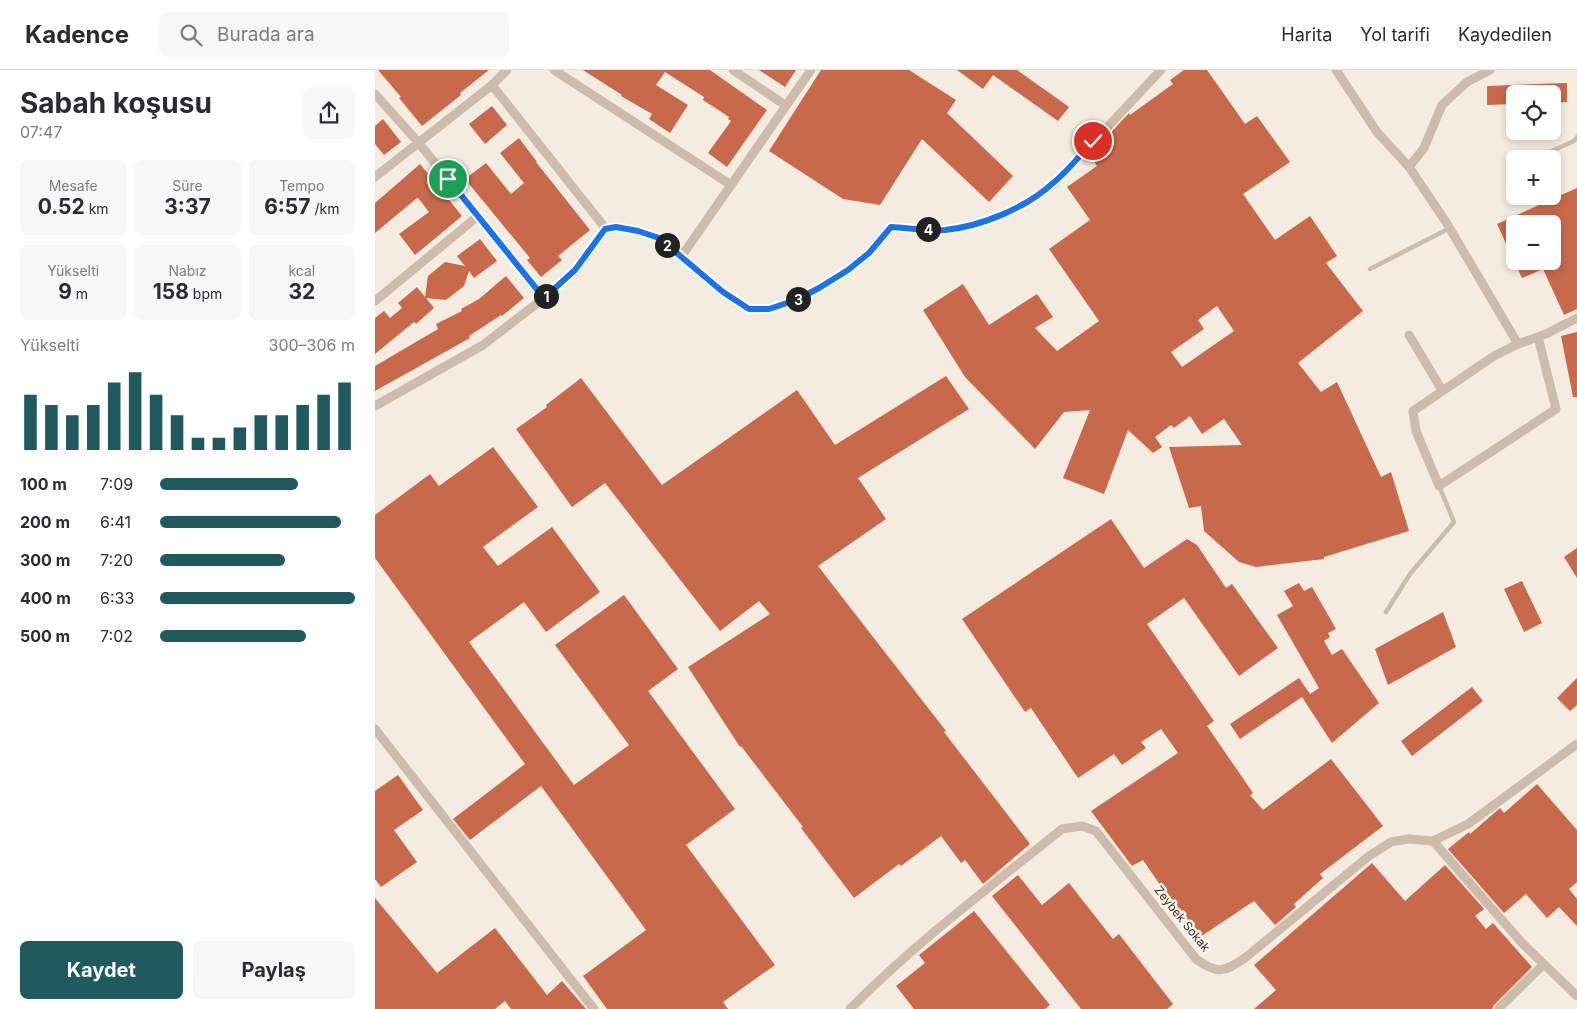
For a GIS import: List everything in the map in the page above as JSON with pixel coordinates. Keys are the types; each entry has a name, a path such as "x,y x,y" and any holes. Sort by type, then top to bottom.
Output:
{"street":[{"path":"375,177 492,85 507,70"},
{"path":"555,70 731,185"},
{"path":"733,70 785,106"},
{"path":"681,257 811,70"},
{"path":"375,406 483,344 544,298 575,270 605,229 616,227 638,231 659,238 723,292 749,309 769,309 796,300 848,270 869,253 891,227 944,230 977,224 1020,206 1038,196 1055,182 1161,70"},
{"path":"1336,70 1377,132 1409,167 1449,228 1518,344"},
{"path":"1409,167 1424,148 1442,105 1467,82 1491,70"},
{"path":"492,85 605,229"},
{"path":"375,94 418,142 544,298"},
{"path":"375,301 478,216"},
{"path":"1539,337 1556,409 1439,486 1416,431 1413,411 1494,356 1577,318"},
{"path":"1409,335 1442,390"},
{"path":"375,729 594,1009"},
{"path":"1577,744 1468,824 1433,841 1522,943 1577,996"},
{"name":"Zeybek Sokak","path":"850,1009 914,948 1062,829 1082,826 1096,831 1196,958 1210,969 1225,970 1245,958 1369,856 1391,842 1408,839 1433,841"},
{"path":"1498,1009 1543,965"}],"lane":[{"path":"1554,150 1574,141 1577,137"},
{"path":"1370,269 1449,228"},
{"path":"1385,612 1410,574 1454,522 1439,486"}],"building":[{"path":"378,70 489,70 422,126"},
{"path":"583,70 710,70 767,110 727,167 708,153 731,121 728,119 729,117 703,100 704,97 665,72 656,85 688,105 670,133 649,119 652,114"},
{"path":"759,70 796,70 785,87"},
{"path":"821,70 909,70 956,100 947,113 1013,176 989,202 922,139 880,205 843,199 769,151"},
{"path":"957,70 1017,70 1069,107 1058,121 993,75 983,89"},
{"path":"1184,70 1207,70 1245,124 1257,116 1290,162 1243,194 1275,240 1310,216 1337,256 1326,263 1363,311 1298,363 1321,392 1337,382 1381,477 1391,472 1409,531 1324,557 1324,559 1256,567 1239,562 1204,531 1201,506 1189,508 1169,447 1242,445 1224,419 1202,434 1190,416 1174,428 1171,425 1155,437 1162,447 1153,453 1128,430 1104,494 1063,478 1090,410 1064,412 1035,449 965,377 923,310 963,284 989,325 1037,294 1053,317 1035,328 1057,351 1099,321 1049,249 1090,220 1067,187 1097,166 1090,155 1129,113 1130,115 1173,84 1170,80","holes":["1217,306 1234,331 1182,367 1171,352 1204,329 1198,320"]},
{"path":"1567,83 1567,102 1561,102 1561,85 1514,85"},
{"path":"1506,85 1506,104 1487,105 1487,86"},
{"path":"492,106 507,125 485,144 469,124"},
{"path":"383,119 401,142 384,155 375,144 375,126"},
{"path":"519,138 590,230 558,256 562,260 541,277 527,260 530,258 465,179 486,163 511,194 524,183 500,153"},
{"path":"420,164 462,216 415,255 399,234 429,212 419,199 417,198 375,233 375,203"},
{"path":"1577,188 1577,309 1564,315 1543,270 1561,270 1561,215 1517,215 1539,205 1561,205 1561,195"},
{"path":"1506,220 1506,243 1497,224"},
{"path":"480,239 497,261 474,278 469,271 464,286 446,300 426,298 434,308 416,324 414,322 375,354 375,318 384,311 390,318 402,308 398,303 417,287 425,297 428,276 445,262 465,266 457,256"},
{"path":"1518,270 1541,270 1522,278"},
{"path":"506,276 524,298 502,316 469,336 470,338 375,391 375,366 438,329 436,324 462,311 461,309 479,299"},
{"path":"1577,332 1577,397 1573,397 1561,336"},
{"path":"946,376 969,409 858,478 886,519 818,566 946,731 944,732 1030,844 983,884 965,860 961,863 941,836 901,866 899,864 854,898 801,828 803,827 740,747 688,667 770,614 759,601 720,631 605,483 572,507 516,429 547,407 546,405 581,378 662,485 797,390 835,445"},
{"path":"493,447 538,507 483,547 498,566 552,527 600,592 546,632 524,602 469,642 574,785 629,745 555,645 624,595 678,669 648,691 735,809 686,845 775,965 723,1002 728,1009 607,1009 583,976 646,930 541,786 470,840 453,819 525,764 375,558 375,515 430,474 439,486"},
{"path":"1111,519 1144,568 1187,539 1197,545 1226,588 1232,584 1278,648 1239,676 1184,598 1147,624 1214,721 1207,726 1253,793 1250,795 1263,810 1331,759 1383,826 1320,874 1323,878 1294,904 1296,907 1275,925 1254,901 1197,939 1143,860 1132,866 1091,811 1178,753 1161,729 1141,742 1146,748 1122,765 1114,754 1078,778 1031,708 1025,712 962,619"},
{"path":"1577,548 1577,578 1564,557"},
{"path":"1522,581 1542,623 1524,632 1504,589"},
{"path":"1299,583 1304,591 1312,587 1336,629 1328,633 1330,637 1324,641 1332,655 1342,649 1379,703 1332,743 1302,697 1240,739 1230,724 1299,678 1310,694 1319,688 1277,615 1293,606 1284,591"},
{"path":"1443,612 1456,647 1388,685 1375,649"},
{"path":"1577,678 1577,705 1570,711 1557,698"},
{"path":"1472,687 1483,701 1412,756 1401,741"},
{"path":"398,775 423,810 394,830 417,862 381,887 375,879 375,791"},
{"path":"1537,784 1577,830 1577,882 1569,889 1577,899 1577,926 1559,907 1547,918 1526,894 1504,913 1448,849 1469,832 1470,834 1500,808 1504,813"},
{"path":"1372,863 1405,901 1445,865 1484,909 1475,916 1486,929 1493,923 1532,967 1492,1009 1254,1009 1276,990 1254,965"},
{"path":"1018,875 1042,905 1069,883 1113,939 1119,934 1173,1004 1167,1009 1081,1009 992,896"},
{"path":"375,898 437,973 495,928 547,995 562,981 586,1009 511,1009 505,1001 495,1009 375,1009"},
{"path":"974,911 1050,1005 1045,1009 914,1009 896,986 925,963 919,955"}],"route":[{"path":"448,179 544,298 575,270 605,229 616,227 638,231 659,238 723,292 749,309 769,309 796,300 848,270 869,253 891,227 944,230 977,224 1020,206 1038,196 1055,182 1093,141"}]}
